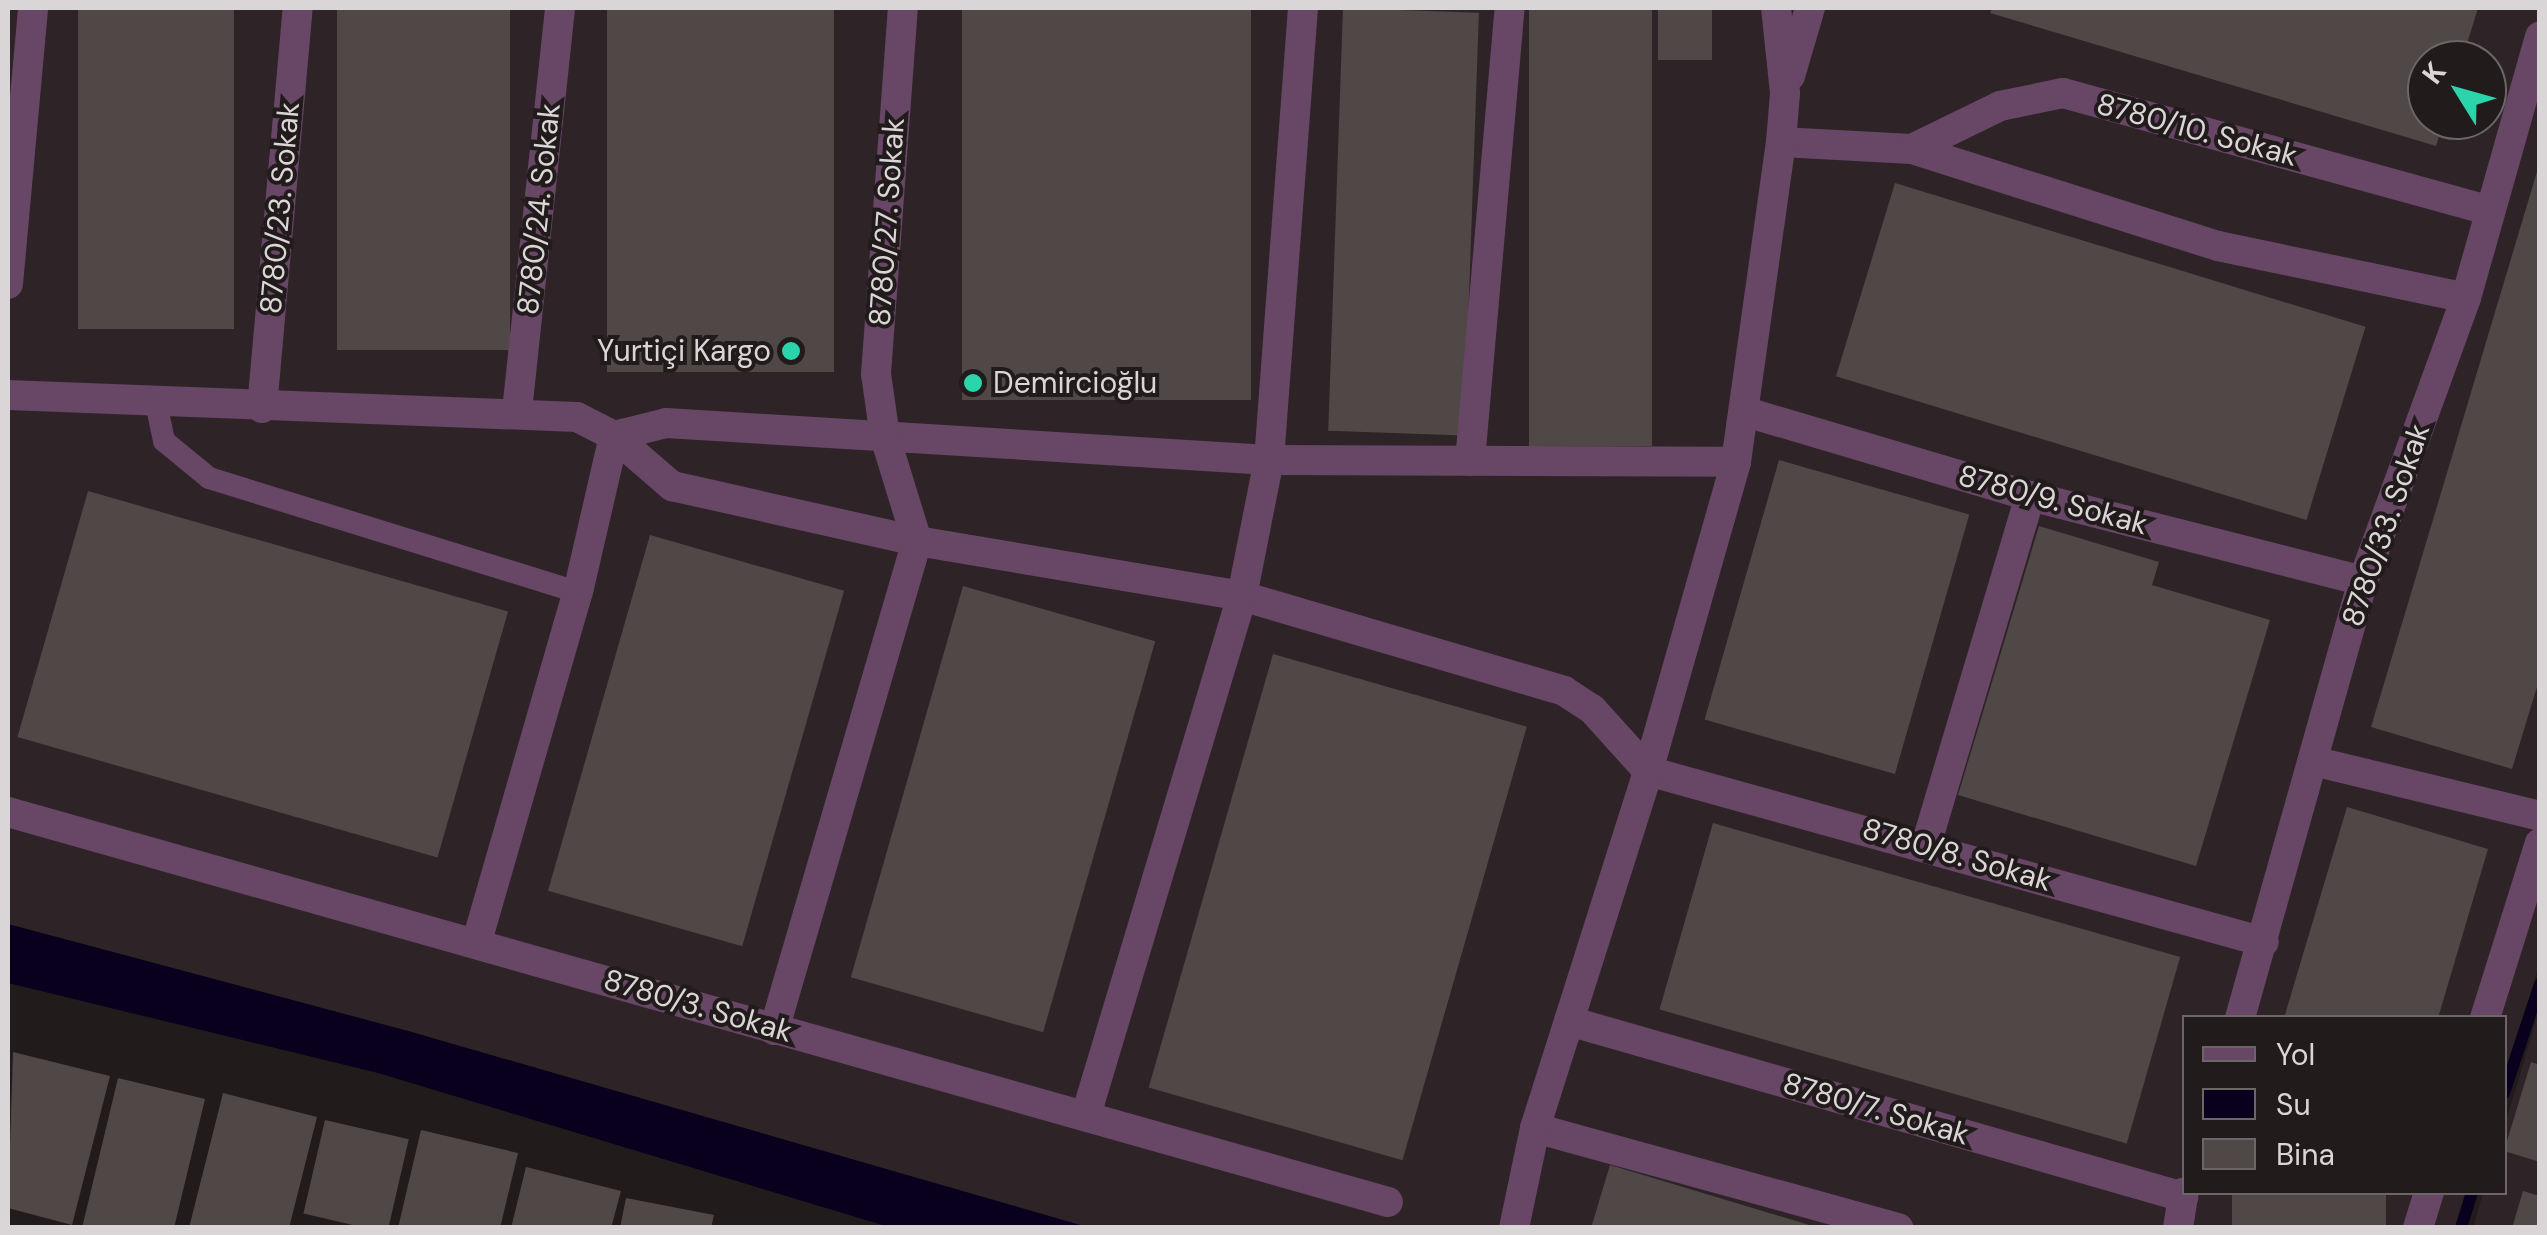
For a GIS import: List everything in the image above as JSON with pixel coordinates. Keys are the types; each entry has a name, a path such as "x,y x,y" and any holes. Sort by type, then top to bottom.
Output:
{"street":[{"path":"8,284 33,8"},
{"name":"8780/23. Sokak","path":"262,408 298,8"},
{"name":"8780/24. Sokak","path":"517,412 560,8"},
{"name":"8780/27. Sokak","path":"903,8 876,374 885,436 917,541"},
{"path":"1086,1115 1242,596 1269,460 1303,8"},
{"path":"1470,460 1510,8"},
{"path":"1514,1228 1535,1128 1648,771 1736,462 1781,142 1785,93 1776,8"},
{"path":"1785,93 1810,8"},
{"name":"8780/33. Sokak","path":"2241,1015 2362,581 2466,298 2487,210 2540,36"},
{"name":"8780/10. Sokak","path":"1912,149 2000,106 2063,93 2487,210"},
{"name":"8780/10. Sokak","path":"1781,142 1912,149 2218,246 2466,298"},
{"path":"8,395 262,408 517,412 577,417 614,436 672,486 917,541 1242,596 1564,691 1592,709 1648,771"},
{"name":"8780/9. Sokak","path":"1746,412 2030,496 2362,581"},
{"path":"614,436 666,424 1269,460 1736,462"},
{"path":"477,941 578,592 614,436"},
{"path":"1926,845 2030,496"},
{"path":"774,1030 917,541"},
{"path":"2313,761 2540,816"},
{"name":"8780/8. Sokak","path":"1648,771 1926,845 2264,942"},
{"name":"8780/3. Sokak","path":"8,812 477,941 774,1030 1388,1202"},
{"path":"2485,1015 2540,843"},
{"name":"8780/7. Sokak","path":"1569,1021 2182,1193"},
{"path":"1535,1128 1898,1228"},
{"path":"2178,1228 2184,1195"},
{"path":"2418,1228 2429,1195"}],"lane":[{"path":"156,403 164,441 209,478 578,592"}],"shaded area":[{"path":"8,8 2539,8 2540,961 2507,1077 2507,1015 2182,1015 2182,1195 2472,1195 2464,1227 1087,1227 408,1031 8,924"},
{"path":"2539,1011 2539,1227 2473,1228 2482,1195 2507,1195 2507,1117"}],"water":[{"path":"8,924 408,1031 1087,1227 889,1227 378,1073 8,983"}],"building":[{"path":"78,8 234,8 234,329 78,329"},
{"path":"337,8 510,8 510,350 337,350"},
{"path":"607,8 834,8 834,372 607,372"},
{"path":"962,8 1251,8 1251,400 962,400"},
{"path":"1343,8 1479,13 1464,435 1328,431"},
{"path":"1529,8 1652,8 1652,446 1529,446"},
{"path":"1658,8 1712,8 1712,60 1658,60"},
{"path":"1992,8 2478,8 2468,40 2407,40 2407,137 1990,13"},
{"path":"2416,140 2438,140 2436,146"},
{"path":"2539,165 2540,677 2512,769 2371,727"},
{"path":"1895,183 2366,327 2306,520 1836,376"},
{"path":"1779,460 1969,515 1895,774 1705,720"},
{"path":"88,491 508,611 438,858 17,737"},
{"path":"2039,526 2159,562 2152,585 2270,620 2196,866 1958,795"},
{"path":"650,535 844,591 742,946 548,891"},
{"path":"963,586 1155,641 1043,1032 851,977"},
{"path":"1273,654 1527,727 1402,1160 1149,1088"},
{"path":"2347,807 2488,849 2439,1015 2285,1015"},
{"path":"1713,823 2180,957 2127,1143 1660,1009"},
{"path":"13,1052 110,1076 72,1225 8,1208"},
{"path":"2531,1062 2540,1065 2540,1162 2507,1152"},
{"path":"118,1078 205,1099 174,1228 82,1228"},
{"path":"223,1093 317,1117 289,1228 189,1228"},
{"path":"325,1120 409,1139 388,1228 366,1228 303,1214"},
{"path":"421,1130 518,1153 500,1228 398,1228"},
{"path":"1610,1165 1816,1227 1816,1228 1591,1228"},
{"path":"526,1167 621,1191 611,1228 511,1228"},
{"path":"2523,1191 2540,1196 2540,1228 2512,1228"},
{"path":"2232,1195 2386,1195 2386,1228 2232,1228"},
{"path":"626,1198 714,1215 711,1228 620,1228"}],"waterway":[{"path":"2507,1084 2540,984"},
{"path":"2461,1228 2471,1195"}],"place":[{"name":"Yurtiçi Kargo","path":"791,351"},
{"name":"Demircioğlu","path":"973,383"}]}
